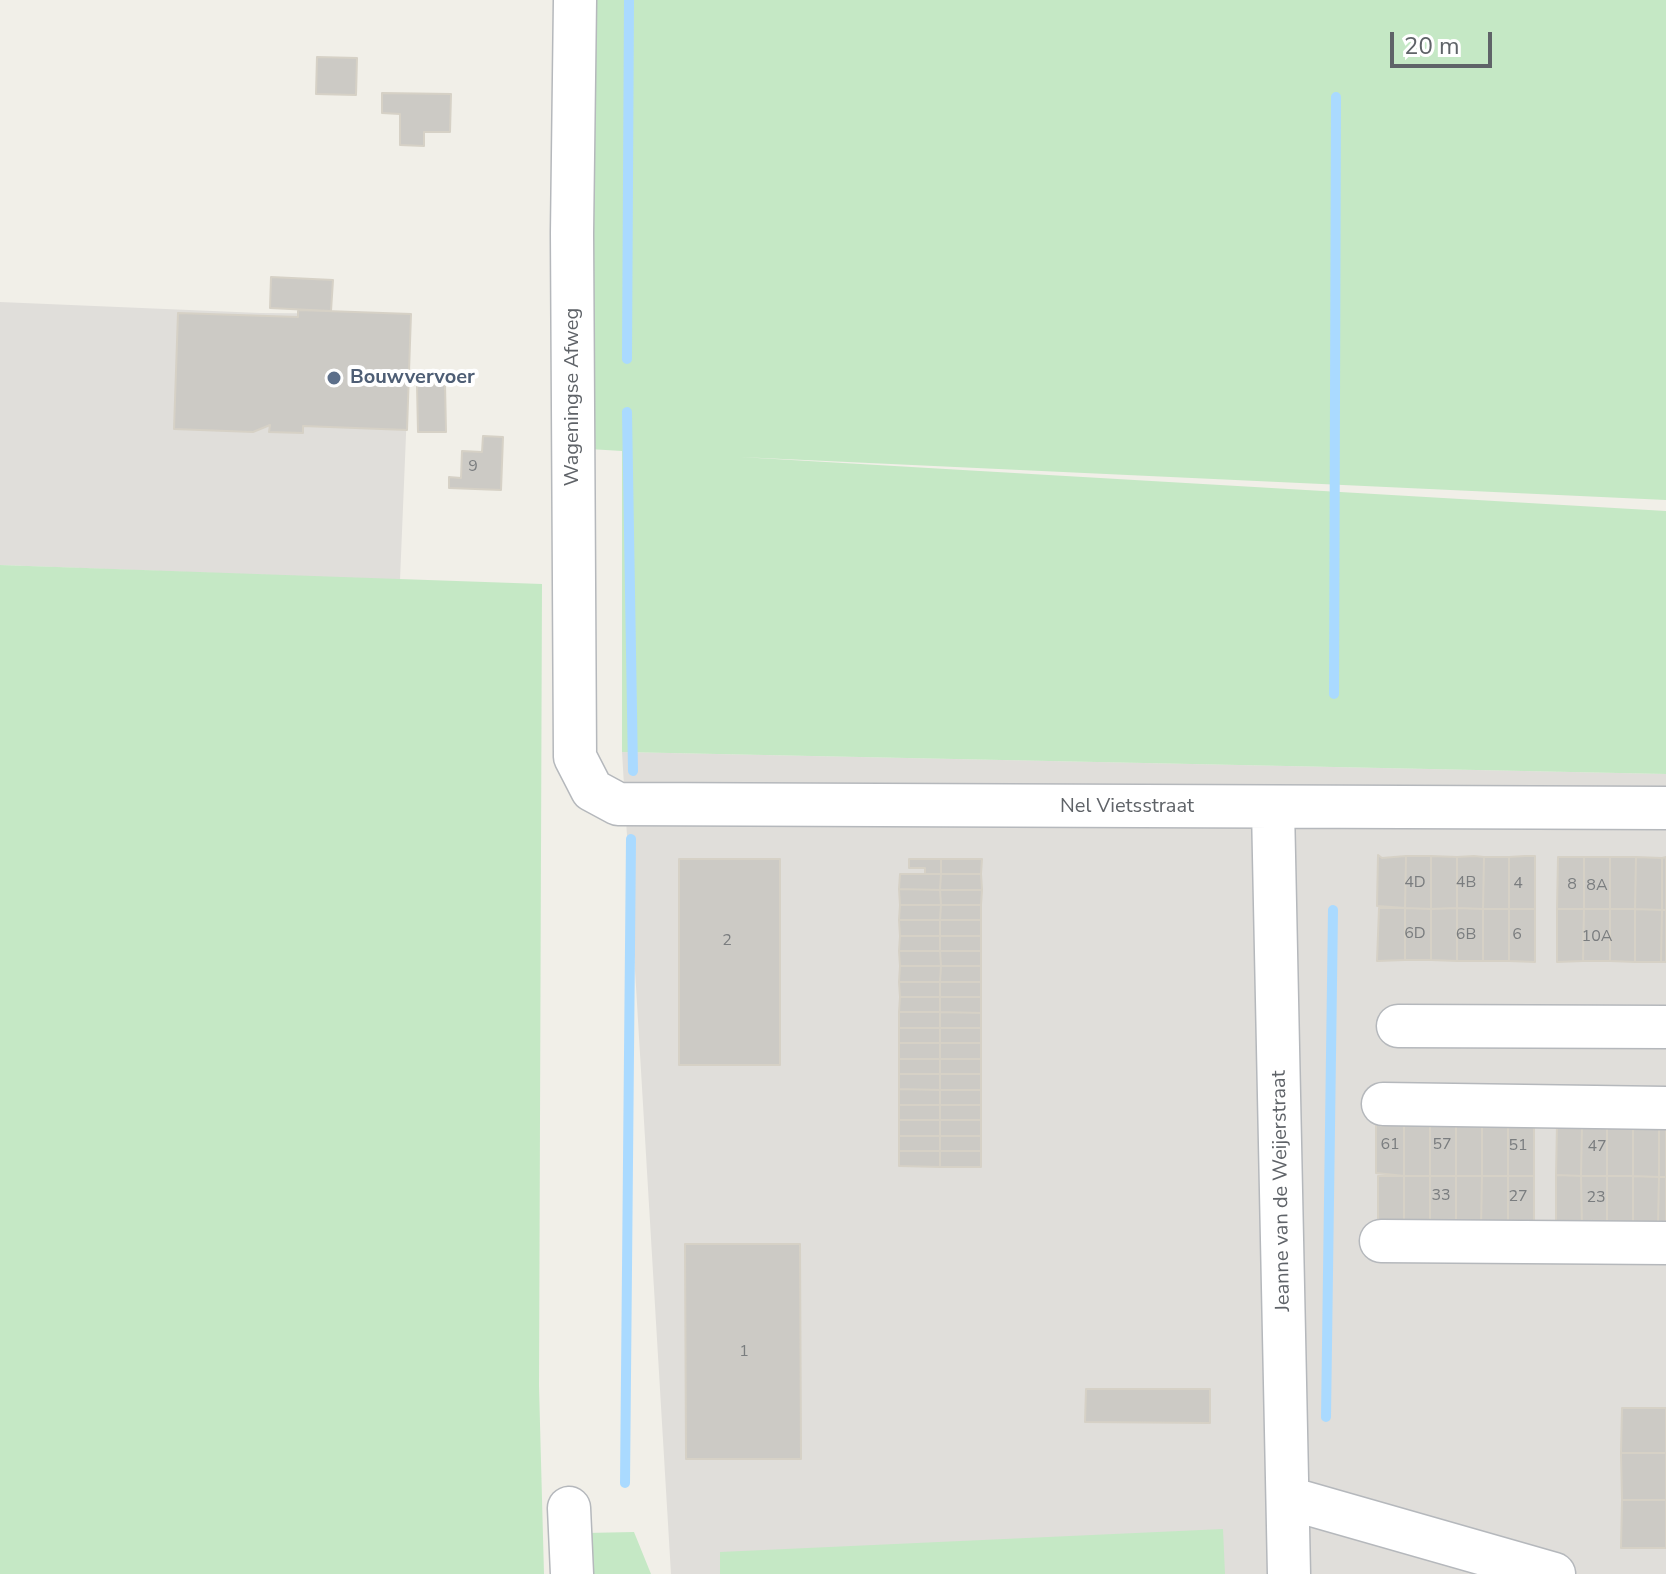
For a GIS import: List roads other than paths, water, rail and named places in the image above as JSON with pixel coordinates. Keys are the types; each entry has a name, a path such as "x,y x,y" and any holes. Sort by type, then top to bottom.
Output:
{"street":[{"name":"Wageningse Afweg","path":"575,0 572,249 575,757 592,790"},
{"name":"Nel Vietsstraat","path":"592,790 618,804 1666,808"},
{"name":"Jeanne van de Weijerstraat","path":"1273,808 1289,1574"},
{"path":"1398,1026 1666,1027"},
{"path":"1383,1104 1666,1108"},
{"path":"1381,1241 1666,1243"},
{"path":"1288,1498 1554,1574"},
{"path":"569,1508 572,1574"}],"waterway":[{"path":"627,359 629,0"},
{"path":"1334,694 1336,97"},
{"path":"627,412 633,771"},
{"path":"625,1483 631,839"},
{"path":"1326,1417 1333,910"}],"place":[{"name":"Bouwvervoer","path":"334,378"}]}
